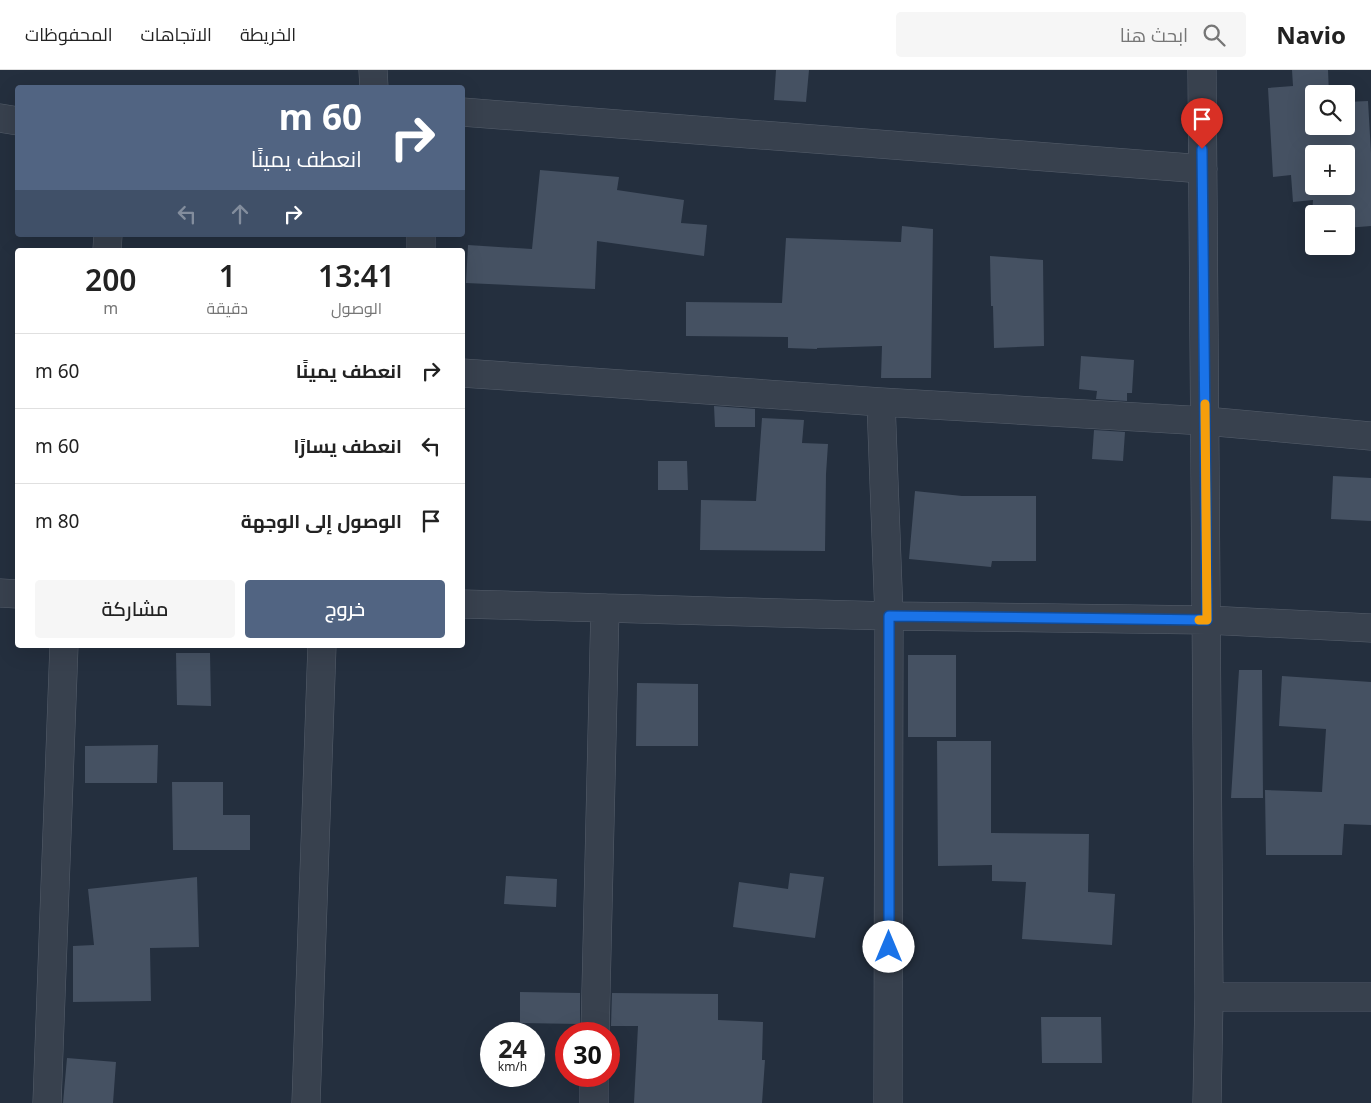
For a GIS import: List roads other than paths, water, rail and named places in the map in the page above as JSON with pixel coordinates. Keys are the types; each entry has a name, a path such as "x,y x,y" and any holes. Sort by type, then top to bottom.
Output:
{"street":[{"path":"373,70 374,85"},
{"path":"1202,70 1207,620 1208,1103"},
{"path":"465,112 1202,168"},
{"path":"0,118 15,120"},
{"path":"465,373 881,402 1205,421 1371,436"},
{"path":"881,402 889,616 888,1103"},
{"path":"0,593 15,594"},
{"path":"465,604 889,616 1207,620 1371,628"},
{"path":"595,1022 605,608"},
{"path":"47,1103 64,648"},
{"path":"306,1103 322,648"},
{"path":"1209,997 1371,997"},
{"path":"594,1087 594,1103"}]}
